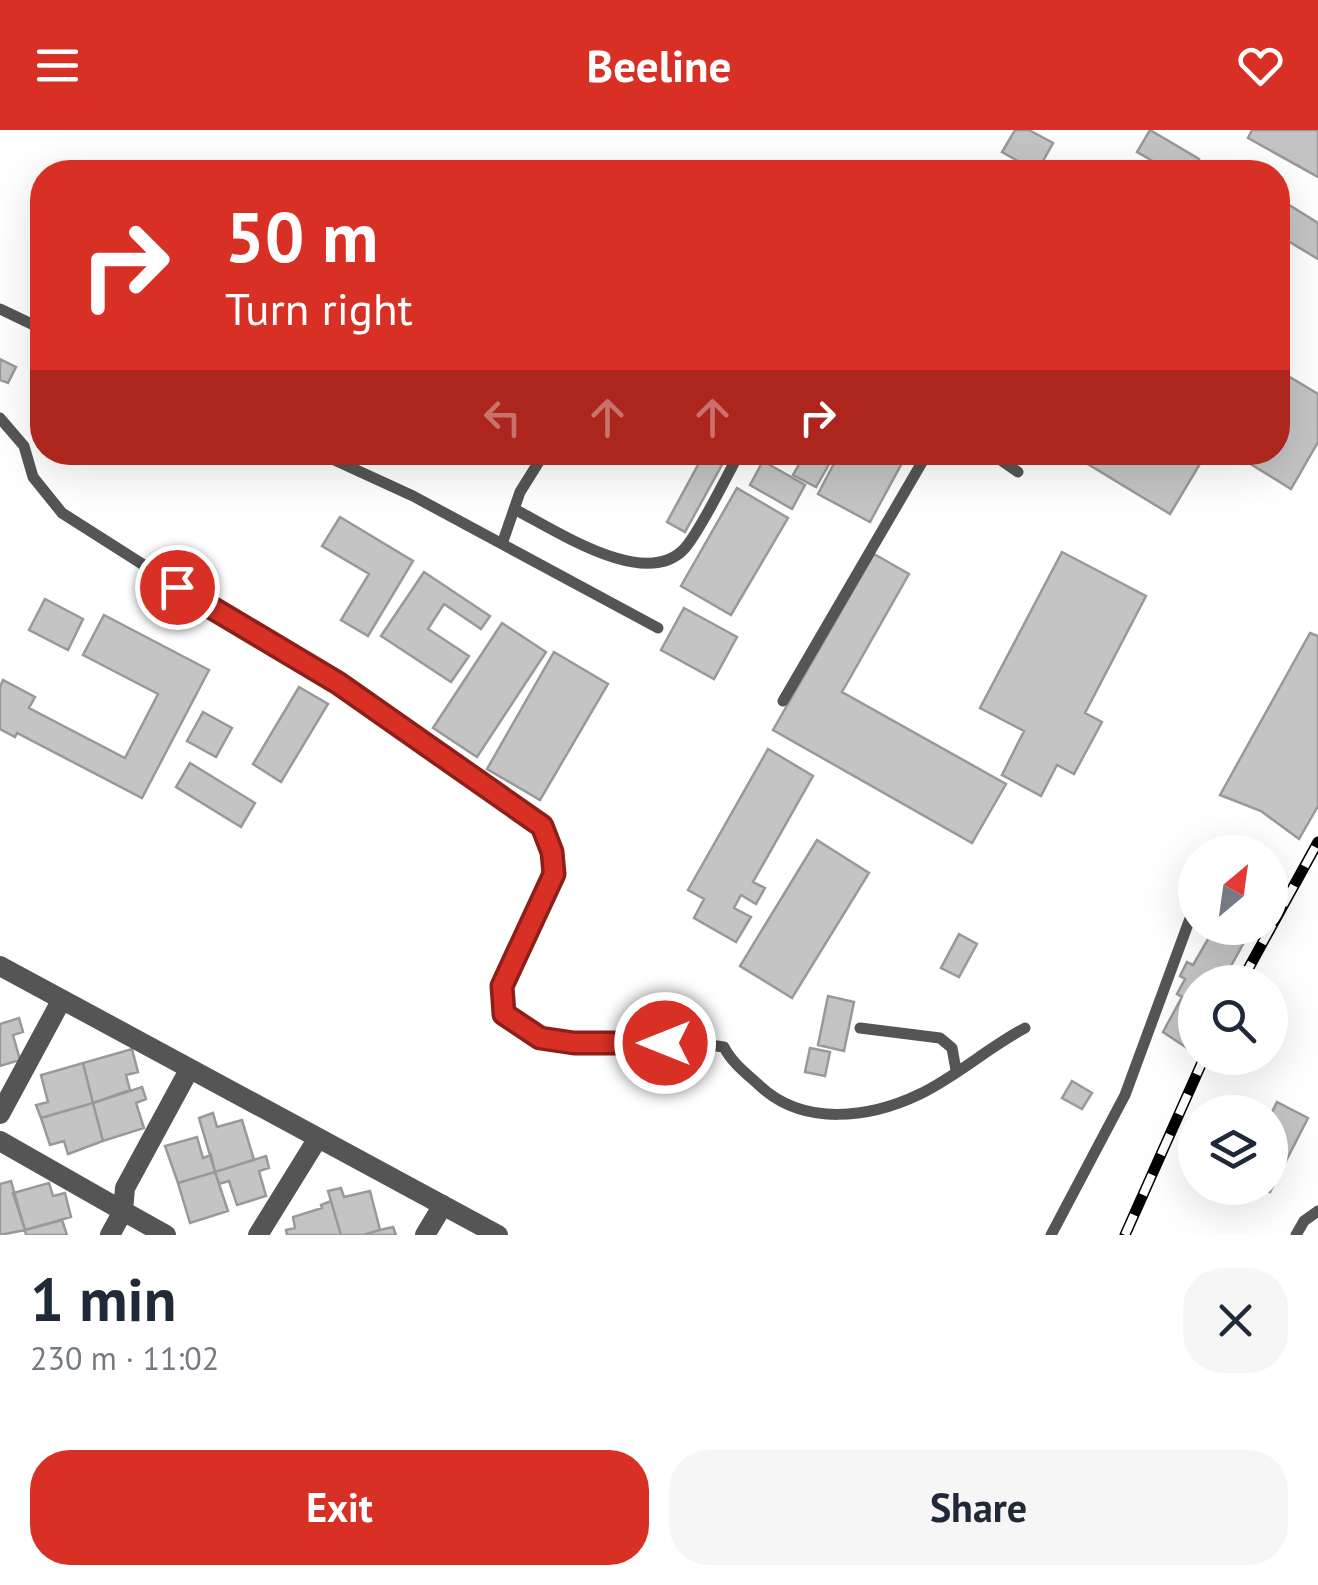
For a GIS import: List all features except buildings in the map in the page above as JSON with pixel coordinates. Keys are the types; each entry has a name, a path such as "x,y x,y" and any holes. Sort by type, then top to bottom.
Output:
{"street":[{"path":"0,966 498,1235"},
{"path":"0,1114 61,1001"},
{"path":"110,1235 123,1211 125,1188 188,1070"},
{"path":"258,1235 318,1138"},
{"path":"0,1142 166,1235"},
{"path":"426,1235 443,1205"}],"lane":[{"path":"0,310 30,323"},
{"path":"0,418 24,446 33,478 62,512 238,625 338,683 542,826 552,852 554,874 502,986 504,1014 521,1027 540,1038 574,1043 696,1042 724,1047 730,1058 768,1094 790,1108 817,1115 876,1109 922,1093 1026,1028"},
{"path":"345,465 413,496 658,628"},
{"path":"502,544 535,465"},
{"path":"514,509 608,556 631,562 668,559 685,548 733,465"},
{"path":"782,701 920,465"},
{"path":"1008,465 1018,472"},
{"path":"1052,1235 1125,1095 1180,945"},
{"path":"860,1028 940,1038 952,1048 956,1070"},
{"path":"1296,1235 1304,1221 1318,1211"}],"railway":[{"path":"1250,965 1318,842"},
{"path":"1125,1235 1196,1075"}],"route":[{"path":"177,587 338,683 542,826 552,852 554,874 502,986 504,1014 540,1038 574,1043 665,1043"}]}
